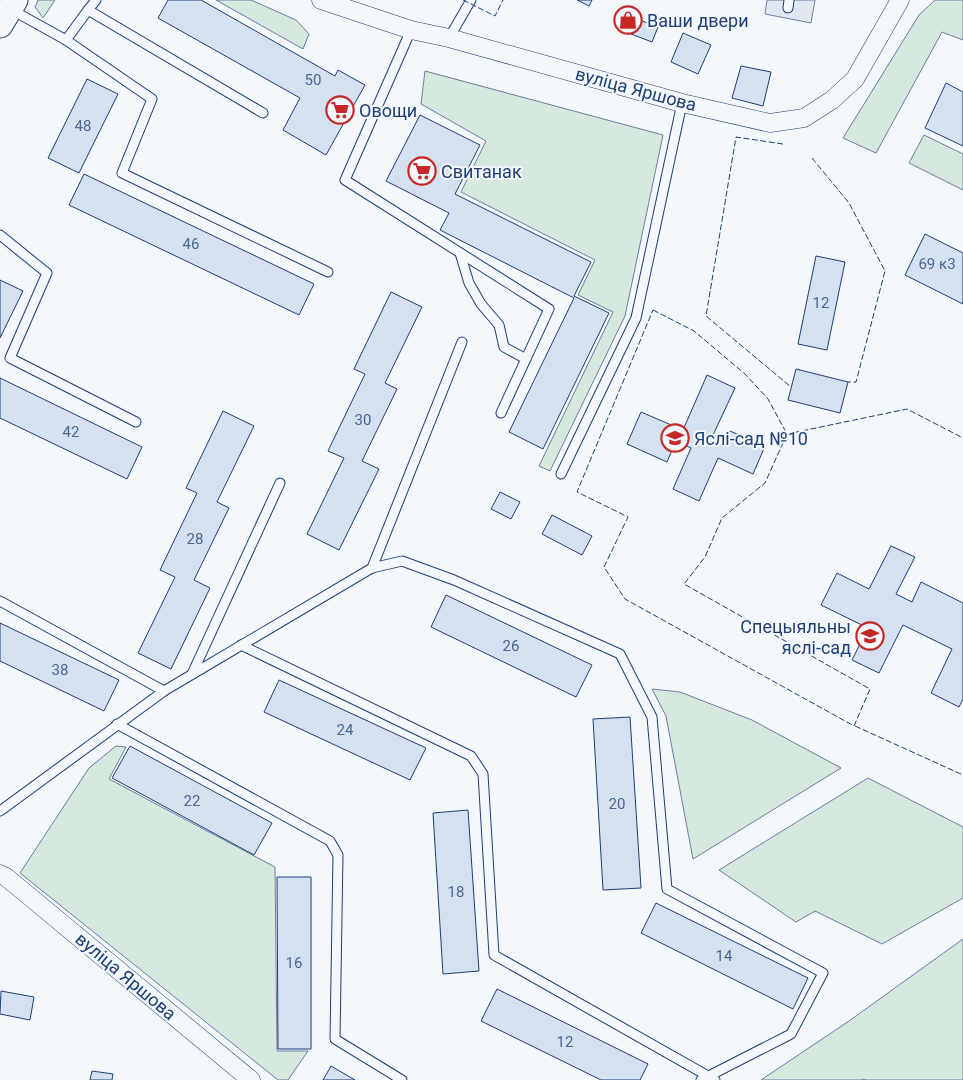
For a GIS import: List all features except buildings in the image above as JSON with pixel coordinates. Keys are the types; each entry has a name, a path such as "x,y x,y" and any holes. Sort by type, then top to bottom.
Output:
{"street":[{"name":"вуліца Яршова","path":"321,0 411,30 449,38 682,103 770,123 804,118 832,100 855,79 900,0"},
{"name":"вуліца Яршова","path":"0,874 251,1080"}],"lane":[{"path":"66,40 96,0"},
{"path":"449,38 471,0"},
{"path":"88,10 263,113"},
{"path":"8,11 66,40 152,99 122,172 328,272"},
{"path":"411,30 345,180 549,310 501,413"},
{"path":"561,474 636,318 682,103"},
{"path":"0,235 47,273 10,358 136,422"},
{"path":"460,253 469,283 482,304 499,325 504,347 526,359"},
{"path":"372,568 462,342"},
{"path":"192,674 280,483"},
{"path":"0,810 164,691 372,568 402,561 454,580 620,654 652,717 667,889 823,973 791,1034 708,1079 494,956 483,774 471,756 241,646"},
{"path":"0,601 164,691"},
{"path":"117,724 330,841 338,855 335,1039 402,1080"}],"shaded area":[{"path":"38,0 55,0 43,18 35,7"},
{"path":"216,0 251,0 296,20 309,34 303,49"},
{"path":"767,0 815,0 811,23 765,14"},
{"path":"935,0 963,0 963,40 942,32 876,153 843,138 919,15"},
{"path":"425,71 663,135 625,316 550,471 539,466 613,312 578,295 595,260 461,192 486,141 421,104"},
{"path":"924,135 963,154 963,190 909,163"},
{"path":"652,689 680,692 752,720 841,768 693,859 666,716"},
{"path":"116,746 126,747 109,779 275,867 277,1051 308,1051 288,1080 278,1080 20,873 89,768"},
{"path":"868,778 963,827 963,898 882,944 815,911 796,922 719,870"},
{"path":"963,939 963,1080 761,1080 849,1021"}],"fence":[{"path":"463,0 495,16 503,0"},
{"path":"783,144 736,137 706,316 791,387"},
{"path":"812,158 849,203 885,271 856,382 848,382"},
{"path":"653,310 694,331 745,374 768,399 787,434 765,483 722,518 705,557 684,584 870,689 854,726 625,599 604,567 628,517 577,492 653,310"},
{"path":"786,435 907,409 963,438"},
{"path":"855,726 963,775"}],"place":[{"name":"Ваши двери","path":"628,20"},
{"name":"Овощи","path":"340,110"},
{"name":"Свитанак","path":"422,171"},
{"name":"Яслі-сад №10","path":"675,438"},
{"name":"Спецыяльны яслі-сад","path":"870,636"}]}
